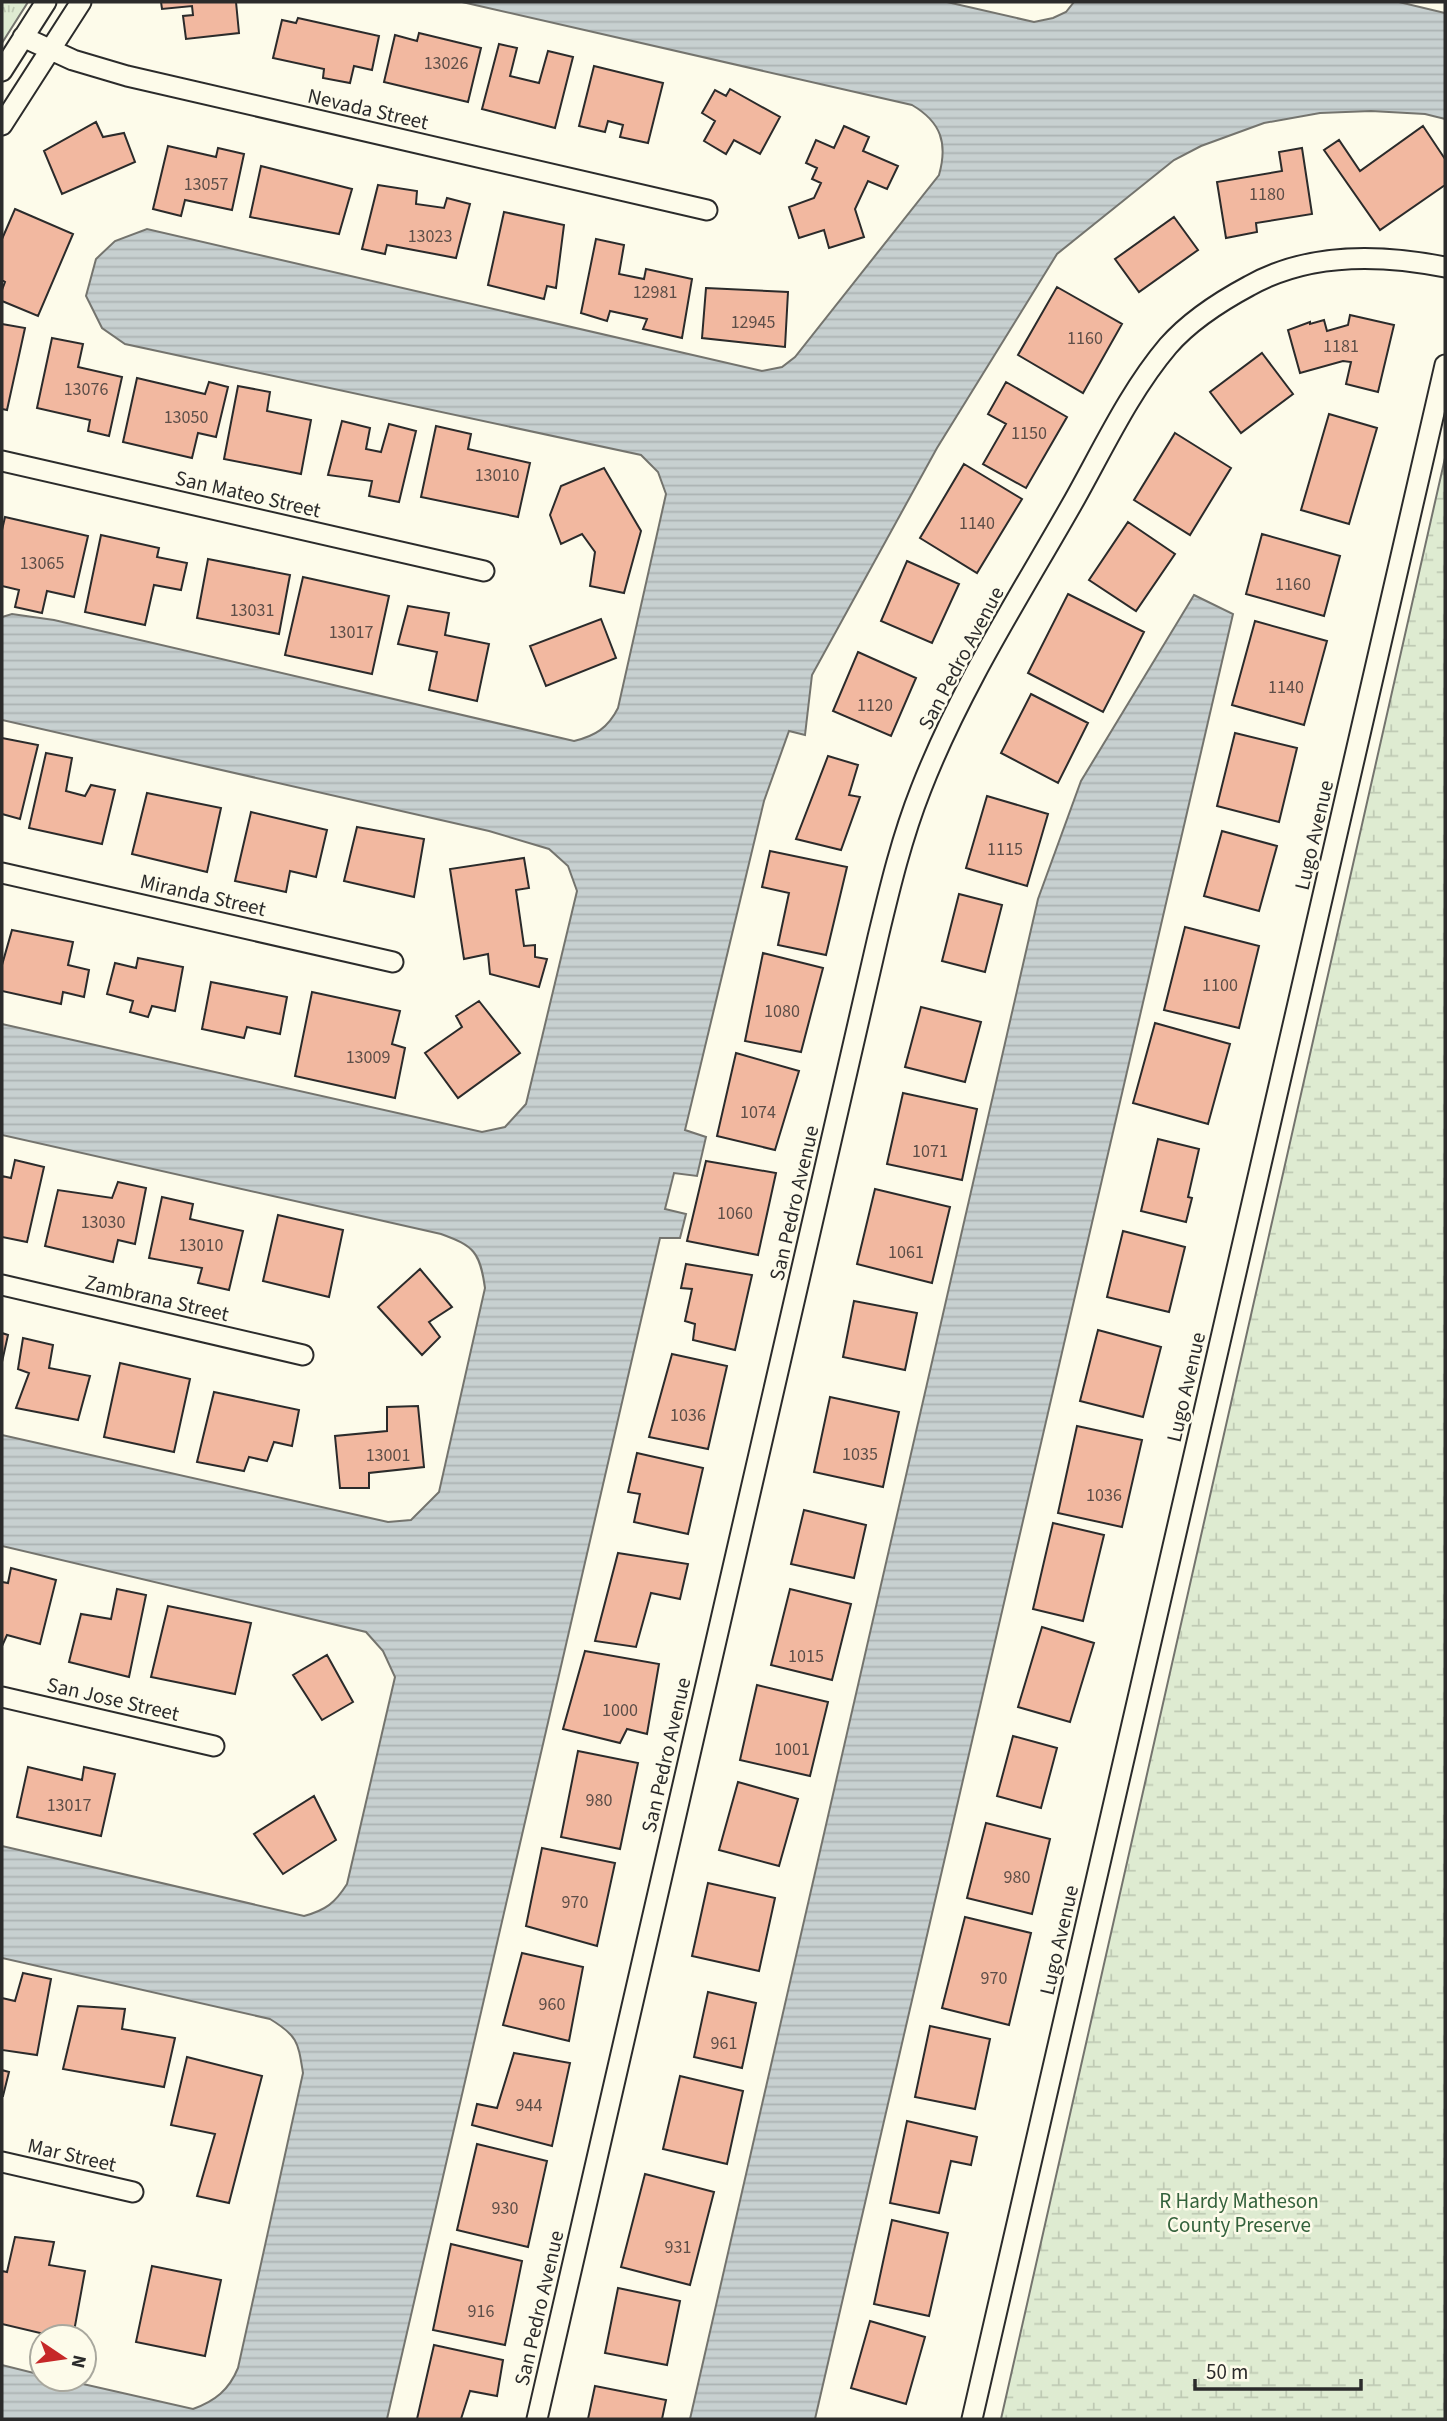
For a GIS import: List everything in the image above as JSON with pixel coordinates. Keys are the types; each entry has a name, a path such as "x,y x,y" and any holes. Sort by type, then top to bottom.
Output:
{"street":[{"path":"2,71 46,2"},
{"path":"2,125 80,2"},
{"name":"Nevada Street","path":"23,37 85,65 127,76 707,210"},
{"name":"San Pedro Avenue","path":"537,2419 878,937 895,868 920,790 971,680 1134,395 1170,344 1233,295 1262,280 1299,267 1343,258 1379,257 1445,267"},
{"name":"Lugo Avenue","path":"972,2419 1445,365"},
{"name":"San Mateo Street","path":"2,461 484,571"},
{"name":"Miranda Street","path":"2,873 393,962"},
{"name":"Zambrana Street","path":"2,1285 303,1354"},
{"name":"San Jose Street","path":"2,1697 214,1746"},
{"name":"Mar Street","path":"2,2162 133,2192"}],"green space":[{"path":"2,2 28,2 2,43"},
{"name":"R Hardy Matheson County Preserve","path":"1445,458 1445,2419 1001,2419"}],"shaded area":[{"path":"462,2 947,2 1034,22 1066,12 1074,2 1399,2 1445,13 1445,119 1425,114 1371,111 1320,113 1264,123 1201,146 1174,160 1057,254 937,448 812,675 805,735 789,731 764,801 685,1130 706,1137 697,1176 674,1173 665,1209 686,1214 680,1238 660,1238 387,2419 2,2419 2,2365 28,2372 28,2393 98,2393 98,2387 193,2409 226,2389 238,2368 303,2073 295,2041 286,2030 270,2019 2,1958 2,1846 304,1916 318,1911 334,1901 347,1884 395,1677 383,1651 366,1632 2,1546 2,1435 388,1522 411,1520 439,1492 485,1288 481,1266 474,1252 461,1242 441,1234 2,1135 2,1024 482,1132 505,1127 526,1104 577,891 568,866 549,849 489,831 2,720 2,617 12,614 54,620 574,741 600,730 618,708 666,494 658,472 641,455 125,344 102,328 86,296 96,259 115,241 147,229 762,371 782,367 795,357 939,175 943,153 940,134 930,119 912,105"},
{"path":"1194,595 1233,614 815,2419 690,2419 1038,899 1081,781"}],"building":[{"path":"161,2 236,2 239,33 186,39 183,16 193,15 192,6 162,9"},
{"path":"298,18 379,36 372,70 354,66 350,83 323,78 324,69 273,58 282,20 296,23"},
{"path":"419,33 481,48 468,102 384,82 395,35 417,41"},
{"path":"499,44 517,48 510,76 539,83 548,51 573,57 555,128 482,109"},
{"path":"594,66 663,83 648,143 620,137 623,125 608,121 605,132 579,126"},
{"path":"730,89 780,117 760,154 734,140 726,154 704,141 715,121 702,113 715,90 726,96"},
{"path":"96,122 103,137 124,133 135,162 62,194 44,151"},
{"path":"844,126 869,137 863,151 898,166 887,189 868,181 855,209 864,237 829,248 824,230 799,238 789,207 814,198 821,183 812,179 817,168 806,163 816,140 834,148"},
{"path":"1423,126 1445,159 1445,185 1380,230 1324,150 1339,140 1360,171"},
{"path":"168,146 216,157 218,148 244,154 232,210 185,200 181,216 153,209"},
{"path":"1302,148 1312,214 1256,223 1257,232 1226,238 1217,182 1282,171 1279,152"},
{"path":"261,166 352,189 339,234 250,217"},
{"path":"378,185 417,191 416,204 444,208 447,198 470,204 456,258 387,245 385,254 362,249"},
{"path":"15,209 73,234 38,316 2,301 5,282 2,280 2,239"},
{"path":"504,212 564,225 556,288 547,286 544,299 488,285"},
{"path":"1174,217 1198,250 1139,292 1115,259"},
{"path":"596,239 624,245 619,274 644,279 646,269 692,279 682,338 643,329 647,319 610,311 607,321 581,313"},
{"path":"1057,287 1122,324 1083,393 1018,355"},
{"path":"706,288 788,292 785,347 702,338"},
{"path":"1350,315 1394,325 1378,392 1346,384 1351,362 1343,361 1300,373 1288,330 1324,320 1327,331 1348,325"},
{"path":"2,324 25,328 7,410 2,409"},
{"path":"52,338 83,344 78,367 122,377 109,436 88,431 90,420 37,408"},
{"path":"1262,353 1293,394 1241,433 1210,392"},
{"path":"137,378 205,394 209,382 228,387 216,437 198,433 192,458 123,442"},
{"path":"1006,382 1067,417 1026,488 983,464 1006,424 988,414"},
{"path":"238,386 270,392 267,411 311,420 301,474 224,459"},
{"path":"1329,414 1377,428 1349,524 1301,510"},
{"path":"342,421 370,428 366,449 381,452 389,424 416,431 399,502 369,496 372,481 328,475"},
{"path":"436,426 471,434 468,449 530,463 518,517 421,497"},
{"path":"1175,433 1231,468 1190,535 1134,500"},
{"path":"964,464 1022,499 977,573 920,538"},
{"path":"604,468 641,531 624,593 590,586 595,552 582,534 561,544 550,515 561,486"},
{"path":"5,517 88,536 74,597 47,591 42,613 15,607 19,590 2,586 2,530"},
{"path":"1128,522 1175,554 1136,611 1089,580"},
{"path":"1262,534 1340,556 1324,616 1246,594"},
{"path":"101,535 159,548 157,557 187,563 181,590 154,585 145,625 85,612"},
{"path":"208,559 290,575 279,634 197,618"},
{"path":"907,561 959,584 932,643 881,621"},
{"path":"303,577 389,596 372,674 285,655"},
{"path":"1068,594 1144,632 1103,712 1028,673"},
{"path":"408,606 449,613 445,635 489,644 477,701 429,690 437,652 398,644"},
{"path":"601,619 616,658 546,686 530,646"},
{"path":"1255,621 1327,641 1304,725 1232,705"},
{"path":"858,652 916,678 891,736 833,711"},
{"path":"1031,694 1088,723 1058,783 1001,753"},
{"path":"1235,733 1297,748 1279,822 1217,806"},
{"path":"2,738 38,745 20,819 2,814"},
{"path":"46,753 72,758 66,791 85,796 91,785 115,790 102,844 29,828"},
{"path":"828,756 858,765 849,795 860,797 841,850 796,839"},
{"path":"147,793 221,808 207,872 132,854"},
{"path":"987,796 1048,814 1027,886 966,868"},
{"path":"251,812 327,830 316,877 290,871 286,892 235,881"},
{"path":"357,827 424,839 414,897 344,881"},
{"path":"1222,831 1277,846 1259,911 1204,896"},
{"path":"770,851 847,867 826,955 778,945 789,893 762,887"},
{"path":"524,858 529,888 516,890 524,946 535,945 535,957 547,959 539,987 490,974 488,954 464,959 450,869"},
{"path":"959,894 1002,905 985,972 942,961"},
{"path":"1185,927 1259,946 1239,1028 1164,1010"},
{"path":"12,930 73,942 68,965 89,970 84,997 63,992 61,1004 2,991 2,965"},
{"path":"763,953 823,968 801,1052 745,1041"},
{"path":"138,958 183,967 175,1011 152,1006 148,1017 130,1012 133,1001 107,994 115,963 136,968"},
{"path":"211,982 287,997 280,1034 247,1027 244,1038 202,1029"},
{"path":"312,992 400,1011 392,1044 405,1048 395,1098 295,1076"},
{"path":"479,1001 520,1053 458,1098 425,1053 462,1027 456,1016"},
{"path":"921,1007 981,1022 965,1082 905,1067"},
{"path":"1155,1023 1230,1044 1208,1124 1133,1103"},
{"path":"736,1053 799,1071 775,1150 717,1136"},
{"path":"903,1093 977,1109 962,1180 887,1164"},
{"path":"1158,1139 1199,1149 1188,1197 1192,1198 1186,1222 1141,1211"},
{"path":"15,1160 44,1167 27,1242 2,1237 2,1176 11,1178"},
{"path":"706,1161 776,1173 758,1255 687,1241"},
{"path":"118,1182 146,1188 135,1244 118,1240 113,1262 45,1246 58,1190 112,1198"},
{"path":"875,1189 950,1207 932,1283 857,1264"},
{"path":"162,1197 193,1204 190,1219 243,1231 229,1290 198,1283 202,1268 149,1258"},
{"path":"278,1215 343,1230 329,1297 263,1281"},
{"path":"1123,1231 1185,1247 1169,1312 1107,1297"},
{"path":"686,1264 752,1275 735,1350 693,1340 695,1324 685,1321 692,1289 681,1288"},
{"path":"420,1269 452,1307 429,1322 440,1337 422,1355 378,1307"},
{"path":"854,1301 917,1313 905,1370 843,1357"},
{"path":"1098,1330 1161,1347 1143,1417 1080,1401"},
{"path":"2,1333 8,1335 2,1362"},
{"path":"23,1338 53,1345 49,1368 90,1376 78,1420 16,1408 29,1373 18,1369"},
{"path":"672,1354 727,1366 708,1449 649,1437"},
{"path":"120,1363 190,1379 174,1452 104,1437"},
{"path":"214,1392 299,1410 292,1446 274,1442 267,1461 249,1457 244,1471 197,1462"},
{"path":"830,1397 899,1412 883,1487 814,1472"},
{"path":"418,1406 424,1467 369,1473 369,1488 340,1488 335,1436 387,1431 387,1407"},
{"path":"1077,1426 1142,1440 1122,1527 1058,1513"},
{"path":"637,1453 703,1468 688,1534 634,1522 640,1494 628,1492"},
{"path":"804,1510 866,1525 854,1578 791,1564"},
{"path":"1053,1523 1104,1535 1083,1621 1033,1609"},
{"path":"618,1553 688,1564 680,1599 651,1593 636,1647 595,1641"},
{"path":"11,1568 56,1580 40,1644 7,1635 2,1646 2,1582 8,1583"},
{"path":"117,1589 146,1595 129,1677 69,1662 81,1614 111,1619"},
{"path":"790,1589 851,1604 832,1680 771,1665"},
{"path":"168,1606 251,1623 235,1694 151,1677"},
{"path":"1042,1627 1094,1643 1070,1722 1018,1707"},
{"path":"585,1651 659,1664 647,1734 627,1729 620,1743 563,1729"},
{"path":"327,1655 353,1702 322,1720 293,1675"},
{"path":"757,1685 828,1702 810,1776 740,1760"},
{"path":"1013,1736 1057,1748 1041,1808 997,1796"},
{"path":"578,1751 638,1763 620,1849 561,1837"},
{"path":"28,1767 82,1780 84,1767 115,1774 101,1836 17,1817"},
{"path":"738,1782 798,1799 779,1866 719,1850"},
{"path":"314,1796 336,1840 283,1874 254,1834"},
{"path":"986,1823 1050,1839 1032,1914 967,1898"},
{"path":"542,1848 615,1863 597,1946 526,1926"},
{"path":"708,1883 775,1898 759,1971 692,1956"},
{"path":"965,1917 1031,1933 1009,2025 942,2008"},
{"path":"522,1953 583,1967 569,2041 503,2025"},
{"path":"23,1973 51,1979 37,2055 2,2050 2,1998 15,2001"},
{"path":"708,1992 756,2003 742,2068 694,2057"},
{"path":"78,2006 125,2009 122,2029 175,2038 164,2087 63,2069"},
{"path":"930,2026 990,2039 975,2109 915,2097"},
{"path":"514,2053 570,2063 552,2146 472,2125 477,2104 497,2108"},
{"path":"187,2057 262,2076 229,2203 197,2196 215,2134 171,2125"},
{"path":"2,2070 9,2072 3,2096 2,2096"},
{"path":"680,2076 743,2091 727,2164 663,2149"},
{"path":"907,2121 977,2137 971,2165 951,2161 939,2213 890,2203"},
{"path":"477,2144 547,2161 528,2247 457,2230"},
{"path":"645,2174 714,2192 690,2285 621,2267"},
{"path":"892,2220 948,2233 929,2316 874,2304"},
{"path":"15,2237 54,2242 49,2265 85,2271 76,2323 28,2323 28,2330 2,2324 2,2271 7,2272"},
{"path":"451,2244 522,2261 505,2345 433,2330"},
{"path":"152,2266 221,2280 205,2356 136,2342"},
{"path":"618,2288 680,2301 667,2365 605,2353"},
{"path":"870,2321 925,2337 906,2404 851,2388"},
{"path":"434,2345 503,2360 497,2396 470,2391 461,2419 417,2419"},
{"path":"595,2386 666,2400 662,2419 588,2419"}]}
